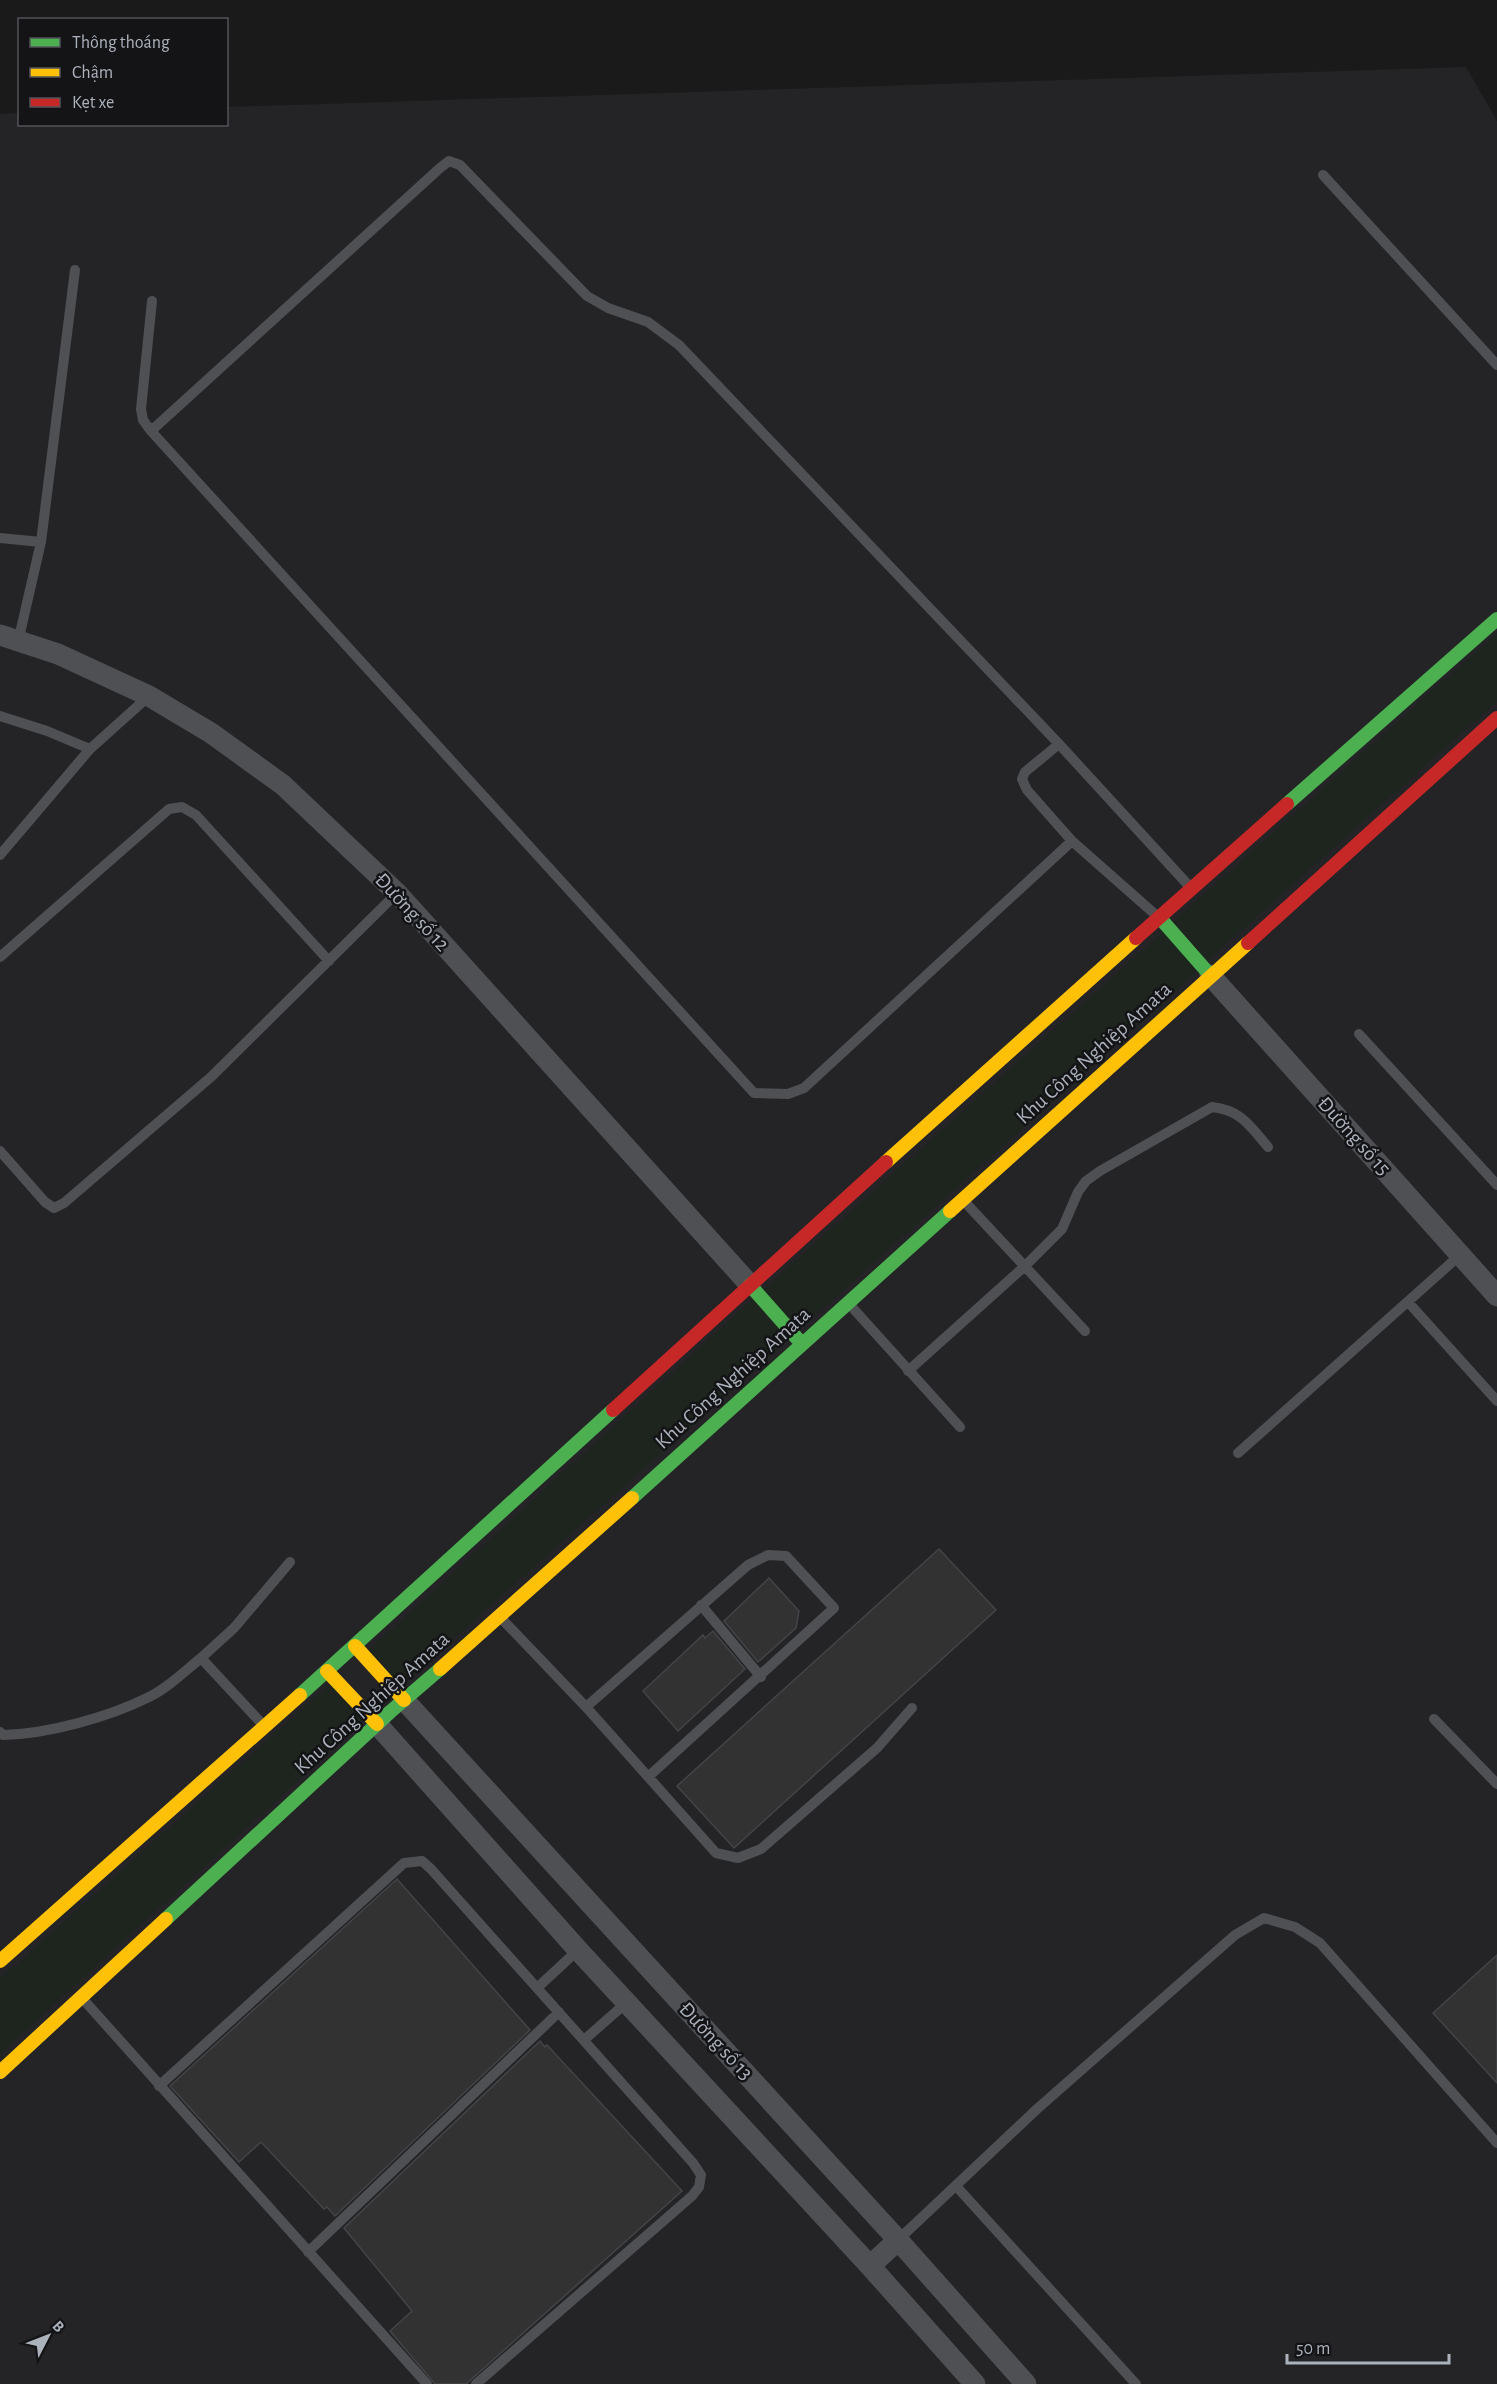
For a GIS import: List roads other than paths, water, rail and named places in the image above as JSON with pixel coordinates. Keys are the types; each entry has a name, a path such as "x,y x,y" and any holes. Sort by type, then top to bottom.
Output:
{"street":[{"path":"0,1961 355,1646 750,1285 1191,889 1497,619"},
{"name":"Đường số 12","path":"9,638 58,654 149,696 212,733 283,785 397,893 750,1285"},
{"name":"Khu Công Nghiệp Amata","path":"0,2072 377,1724 500,1617 1497,718"},
{"path":"1160,918 1210,975"},
{"name":"Đường số 15","path":"1210,975 1497,1296"},
{"path":"750,1285 802,1344"},
{"path":"355,1646 404,1700"},
{"path":"327,1671 377,1724"},
{"name":"Đường số 13","path":"404,1700 898,2240 1026,2384"},
{"name":"Đường số 13","path":"377,1724 626,2003 870,2266 975,2384"},
{"path":"870,2266 898,2240"}],"lane":[{"path":"150,431 440,168 449,161 460,165 587,296 608,308 648,322 679,345 1059,744 1191,889"},
{"path":"1323,175 1497,364"},
{"path":"9,638 41,542 75,270"},
{"path":"152,301 141,409 143,420 150,431 754,1093 788,1094 804,1088 1072,842"},
{"path":"0,538 41,542"},
{"path":"0,855 90,749 149,696"},
{"path":"0,716 47,731 90,749"},
{"path":"1059,744 1025,772 1022,779 1027,790 1072,842 1160,918"},
{"path":"0,957 169,809 182,807 196,815 329,961"},
{"path":"0,1151 45,1202 54,1208 64,1203 211,1077 397,893"},
{"path":"1359,1034 1497,1185"},
{"path":"908,1371 1025,1266 1062,1229 1077,1192 1086,1181 1212,1107 1227,1108 1241,1115 1268,1147"},
{"path":"963,1200 1085,1331"},
{"path":"1238,1453 1460,1255"},
{"path":"1408,1302 1497,1401"},
{"path":"848,1303 960,1427"},
{"path":"586,1707 748,1564 768,1555 786,1556 834,1608 761,1677 648,1777"},
{"path":"0,1732 3,1735 28,1734 94,1717 151,1696 201,1658 234,1628 290,1562"},
{"path":"701,1605 761,1677"},
{"path":"500,1617 586,1707 716,1853 738,1858 761,1849 877,1748 912,1708"},
{"path":"201,1658 264,1726"},
{"path":"1434,1719 1497,1784"},
{"path":"159,2086 404,1863 422,1861 431,1869 693,2163 701,2175 699,2187 692,2196 476,2384"},
{"path":"898,2240 1037,2109 1235,1935 1264,1918 1295,1927 1320,1943 1497,2143"},
{"path":"537,1988 578,1950"},
{"path":"82,1998 427,2384"},
{"path":"584,2040 626,2003"},
{"path":"308,2252 559,2012"},
{"path":"956,2186 1136,2384"}]}
